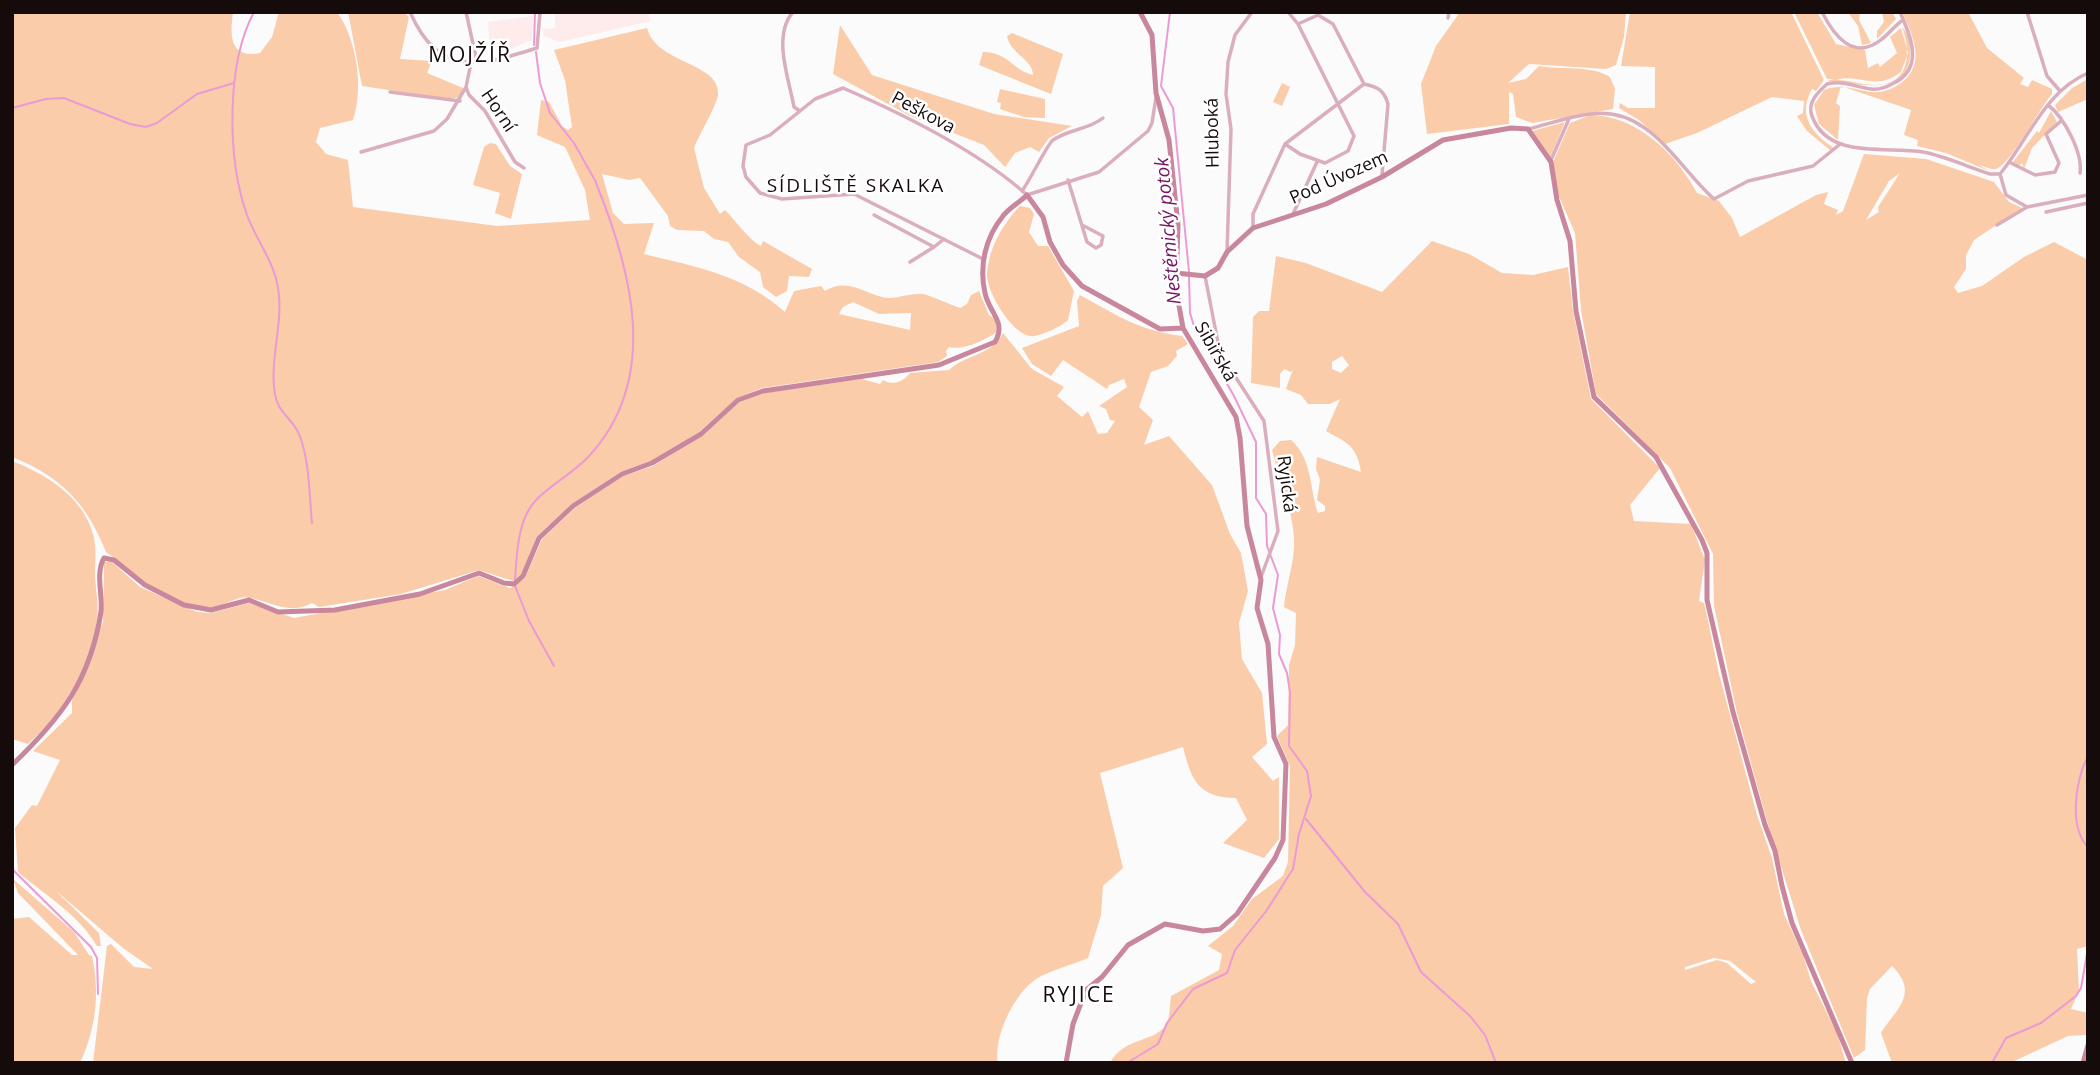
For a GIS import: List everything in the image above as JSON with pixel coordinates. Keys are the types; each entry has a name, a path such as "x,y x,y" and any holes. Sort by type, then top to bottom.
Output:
{"street":[{"path":"410,12 430,45 453,61 471,63 477,62 466,12"},
{"name":"Horní","path":"477,62 537,48 540,12"},
{"path":"793,12 785,24 782,37 794,107 800,111"},
{"name":"Sibiřská","path":"1140,12 1152,35 1156,93 1169,140 1178,225 1176,273 1183,328 1236,417 1247,526 1261,580"},
{"name":"Hluboká","path":"1227,252 1230,129 1226,94 1228,62 1235,35 1252,12"},
{"path":"1284,144 1317,162 1325,163 1353,146 1354,136 1298,24 1288,12"},
{"path":"1822,12 1838,40 1856,48 1875,44 1903,20"},
{"path":"1900,12 1912,40 1914,57 1909,71 1900,81 1872,89 1832,83 1817,92 1811,103 1816,126 1839,145 1924,152 1990,174 2000,174"},
{"path":"2027,12 2047,76 2060,91"},
{"path":"1298,24 1318,15 1333,24 1364,84 1385,93 1388,104 1382,177"},
{"name":"Horní","path":"471,63 466,87 469,95 485,111 509,153 524,168"},
{"path":"2000,174 2060,91 2088,73"},
{"path":"1253,228 1252,214 1284,144 1364,84"},
{"path":"361,152 434,131 460,101 466,87"},
{"name":"Peškova","path":"983,259 853,194 782,199 760,193 753,187 743,166 746,145 770,135 815,99 843,88 969,153 1003,174 1025,193"},
{"path":"390,92 460,101"},
{"path":"1025,193 1099,172 1141,137 1152,123 1156,93"},
{"path":"2048,105 2081,158 2080,173"},
{"path":"1839,145 1819,163 1748,181 1714,199 1650,132 1632,119 1616,114 1591,114 1528,129 1551,162 1557,200 1570,241 1576,311 1594,397 1656,457 1707,553 1707,600 1734,712 1765,825 1775,851 1792,923 1852,1063"},
{"path":"12,765 52,726 66,707 82,674 98,629 102,606 100,570 104,558 114,560 145,585 197,610 211,610 249,600 278,612 335,610 420,594 479,573 514,584 523,576 540,538 568,511 622,474 652,463 701,434 738,400 763,391 939,365 995,342 1000,334 1000,323 985,295 983,259 988,241 1002,217 1025,193 1048,144 1093,126 1103,118"},
{"path":"1551,162 1569,119"},
{"path":"2009,162 2035,175 2055,172 2059,163 2046,134 2060,121"},
{"name":"Pod Úvozem","path":"1205,276 1218,268 1227,252 1253,228 1293,215 1382,177 1443,140 1511,128 1528,129"},
{"path":"1293,215 1317,162"},
{"path":"2000,174 2006,195 2027,206"},
{"path":"1068,180 1087,242 1096,248 1101,246 1102,236 1084,226"},
{"path":"1025,193 1043,217 1063,265 1082,286 1160,330 1183,328"},
{"path":"1997,225 2027,206 2088,195"},
{"path":"2046,212 2088,203"},
{"path":"874,215 934,247"},
{"path":"910,262 944,240"},
{"path":"1176,273 1205,276"},
{"name":"Ryjická","path":"1066,1063 1073,1024 1086,990 1102,977 1128,945 1165,924 1203,931 1220,929 1237,914 1275,858 1283,840 1286,764 1274,737 1268,644 1257,608 1261,580 1278,531 1264,421 1220,353 1205,276"},
{"path":"2082,1063 2088,1045"}],"shaded area":[{"path":"12,12 233,12 234,43 237,49 250,54 260,53 272,37 279,12 337,12 349,36 357,64 356,107 353,120 320,128 316,142 326,154 348,160 353,207 497,226 590,220 585,190 565,147 537,135 541,100 549,102 562,126 568,130 572,127 565,80 554,50 647,28 662,49 709,75 716,83 717,99 694,148 704,188 720,214 725,210 747,235 761,246 763,241 812,269 809,277 789,276 787,291 776,297 763,287 760,272 739,257 728,242 714,239 704,231 677,230 670,226 668,216 640,178 629,180 602,174 613,213 624,224 654,223 644,254 719,274 753,289 785,312 794,291 821,286 825,291 834,287 850,286 889,298 923,294 960,308 967,304 971,295 979,291 989,315 995,319 997,332 967,346 949,347 947,356 938,362 762,388 737,398 699,432 651,461 620,472 572,504 537,536 521,575 513,581 479,570 401,594 319,607 312,603 289,608 246,597 209,608 167,596 106,552 81,506 59,483 12,457","holes":["853,302 879,314 911,313 910,330 839,314 843,307"]},
{"path":"348,12 406,14 409,17 400,59 432,61 427,73 463,88 461,97 448,99 362,86"},
{"path":"555,12 648,12 651,21 560,42 544,36 542,29 555,28"},
{"path":"1456,12 1626,12 1624,37 1616,65 1606,69 1529,64 1508,83 1526,79 1539,66 1594,71 1610,77 1615,89 1613,109 1532,123 1516,117 1513,94 1509,92 1509,124 1427,134 1421,84 1436,46 1458,15"},
{"path":"1630,12 1791,12 1824,80 1816,91 1812,89 1808,98 1806,107 1809,123 1819,137 1834,148 1831,151 1807,131 1797,116 1803,113 1804,101 1772,97 1697,133 1665,144 1639,120 1619,108 1620,103 1628,108 1655,108 1655,67 1621,66"},
{"path":"1794,12 1817,12 1836,44 1865,50 1868,68 1878,63 1880,67 1897,53 1890,37 1901,28 1907,48 1902,27 1910,45 1910,57 1906,70 1899,79 1877,85 1827,81 1834,79 1827,79"},
{"path":"1848,12 1860,12 1859,20 1871,43 1862,45 1858,26"},
{"path":"1882,12 1892,12 1896,19 1877,39 1877,31 1884,22"},
{"path":"1902,12 1968,12 1987,48 2024,78 2020,84 2028,87 2032,80 2052,89 2052,94 2002,165 1994,169 1979,165 1989,171 1946,153 1917,146 1918,140 1904,135 1911,110 1845,87 1882,92 1907,78 1913,70 1915,51 1911,31"},
{"path":"533,16 532,40 508,50 490,47 488,22"},
{"path":"840,25 872,75 994,114 1072,126 1049,138 1039,152 1030,147 1015,153 1005,167 984,145 910,116 833,74"},
{"path":"1012,33 1063,54 1051,94 979,65 983,52 992,53 1033,75 1032,69 1009,42 1007,36"},
{"path":"2088,79 2088,99 2058,112 2055,105 2072,88"},
{"path":"1282,83 1290,87 1282,106 1273,102"},
{"path":"1841,87 1836,103 1840,106 1838,140 1819,124 1814,105 1824,90"},
{"path":"1000,89 1045,99 1045,118 1024,117 1000,109 1001,103 997,102"},
{"path":"2051,111 2057,122 2032,148 2024,169 2022,163 2019,166 2013,162 2037,131 2039,133"},
{"path":"1591,115 1608,117 1639,129 1666,151 1697,193 1719,201 1732,218 1740,237 1816,195 1828,192 1824,204 1838,210 1836,215 1843,211 1864,154 1926,159 1994,182 2009,202 2022,208 1974,240 1966,255 1966,269 1954,287 1958,293 1982,286 2024,257 2054,242 2088,260 2088,946 2077,949 2079,991 2071,1009 2088,1013 2086,1035 2068,1036 2010,1063 1892,1063 1881,1033 1903,1001 1905,993 1900,976 1892,966 1870,989 1867,998 1865,1050 1854,1058 1801,930 1769,828 1737,713 1714,606 1713,554 1670,468 1596,394 1581,310 1575,233 1557,192 1553,162 1570,123","holes":["1900,173 1878,207 1879,212 1866,220 1889,181"]},
{"path":"1565,122 1550,158 1532,131"},
{"path":"490,143 496,144 510,166 522,174 511,219 495,213 500,193 473,185 484,147"},
{"path":"1020,206 1030,208 1034,214 1029,232 1038,246 1048,246 1074,291 1068,320 1052,330 1034,336 1026,335 1010,322 996,302 987,274 990,255 998,237"},
{"path":"1432,241 1469,254 1502,273 1533,275 1568,267 1573,311 1591,399 1660,468 1630,505 1634,521 1691,524 1705,560 1699,601 1704,603 1719,674 1757,815 1772,858 1784,914 1803,955 1811,981 1837,1033 1846,1063 1110,1063 1123,1048 1162,1029 1168,1020 1171,996 1219,970 1222,954 1208,946 1233,926 1252,899 1283,876 1288,862 1290,766 1277,736 1288,725 1289,665 1295,645 1296,613 1284,607 1294,536 1290,511 1272,450 1280,441 1291,440 1298,448 1307,465 1318,513 1325,511 1325,506 1317,500 1320,480 1316,469 1317,457 1361,472 1357,456 1350,446 1326,431 1340,399 1330,404 1308,404 1301,395 1286,389 1293,369 1291,372 1284,369 1280,374 1280,388 1251,383 1253,317 1259,311 1269,311 1276,256 1306,263 1382,292","holes":["1342,356 1349,365 1341,373 1332,369 1332,362","1714,958 1730,961 1756,982 1751,984 1727,963 1717,960 1685,970 1685,967"]},
{"path":"1080,295 1141,326 1182,336 1188,344 1176,351 1177,356 1168,366 1151,372 1139,407 1153,420 1144,445 1169,436 1212,485 1230,534 1241,553 1248,591 1239,623 1242,659 1262,693 1267,744 1252,757 1273,781 1279,777 1279,839 1264,858 1223,843 1247,820 1236,798 1213,795 1198,784 1189,768 1183,747 1100,773 1123,868 1103,886 1101,915 1088,958 1036,979 1020,995 1002,1029 997,1053 998,1063 93,1063 107,946 111,944 134,967 153,969 123,948 55,890 99,933 101,946 97,946 81,924 18,872 15,828 32,805 37,806 60,760 33,751 72,713 72,700 103,622 104,562 112,562 140,587 197,612 211,613 249,603 294,618 445,590 478,576 510,588 525,578 542,539 575,508 623,476 653,466 702,436 739,402 764,393 862,379 880,384 883,380 894,383 910,373 949,370 985,351 998,341 1003,333 1032,369 1064,387 1057,396 1082,417 1088,411 1098,434 1107,433 1115,421 1110,420 1106,409 1099,406 1127,387 1124,379 1109,385 1107,389 1063,360 1051,376 1032,364 1022,348 1079,326 1077,301"},
{"path":"12,461 50,480 72,498 88,521 95,550 98,615 88,655 63,704 28,744 12,739"},
{"path":"13,879 74,932 92,956 96,984 95,1010 90,1036 80,1063 12,1063 12,919 29,917 72,955 78,955 18,893"}],"waterway":[{"path":"254,12 238,58 234,84 232,112 236,167 247,215 276,278 279,314 274,368 275,394 279,406 303,444 312,523"},
{"path":"534,45 535,12"},
{"name":"Neštěmický potok","path":"1170,12 1161,86 1173,108 1189,272"},
{"path":"536,52 540,83 550,113 574,143 596,182"},
{"path":"12,108 46,99 64,98 130,124 146,127 157,123 197,94 234,83"},
{"path":"515,580 519,537 530,507 590,455 612,424 626,392 632,357 633,322 628,286 620,251 596,183"},
{"name":"Neštěmický potok","path":"1127,1063 1158,1044 1167,1023 1193,989 1227,973 1235,950 1267,910 1293,869 1299,834 1311,796 1307,771 1289,746 1290,692 1287,673 1279,654 1280,635 1273,608 1278,575 1267,546 1266,514 1256,498 1256,442 1234,396 1194,326 1190,313 1189,277"},
{"path":"515,586 529,621 554,666"},
{"path":"2088,756 2080,777 2076,803 2078,828 2088,847"},
{"path":"1306,819 1365,892 1398,924 1421,972 1470,1016 1485,1035 1496,1063"},
{"path":"12,820 12,857"},
{"path":"12,869 91,947 97,958 98,994"},
{"path":"1992,1063 2006,1038 2041,1023 2076,996 2081,988 2088,948"}],"district":[{"name":"MOJŽÍŘ","path":"470,56"},
{"name":"SÍDLIŠTĚ SKALKA","path":"856,187"},
{"name":"RYJICE","path":"1079,996"}]}
